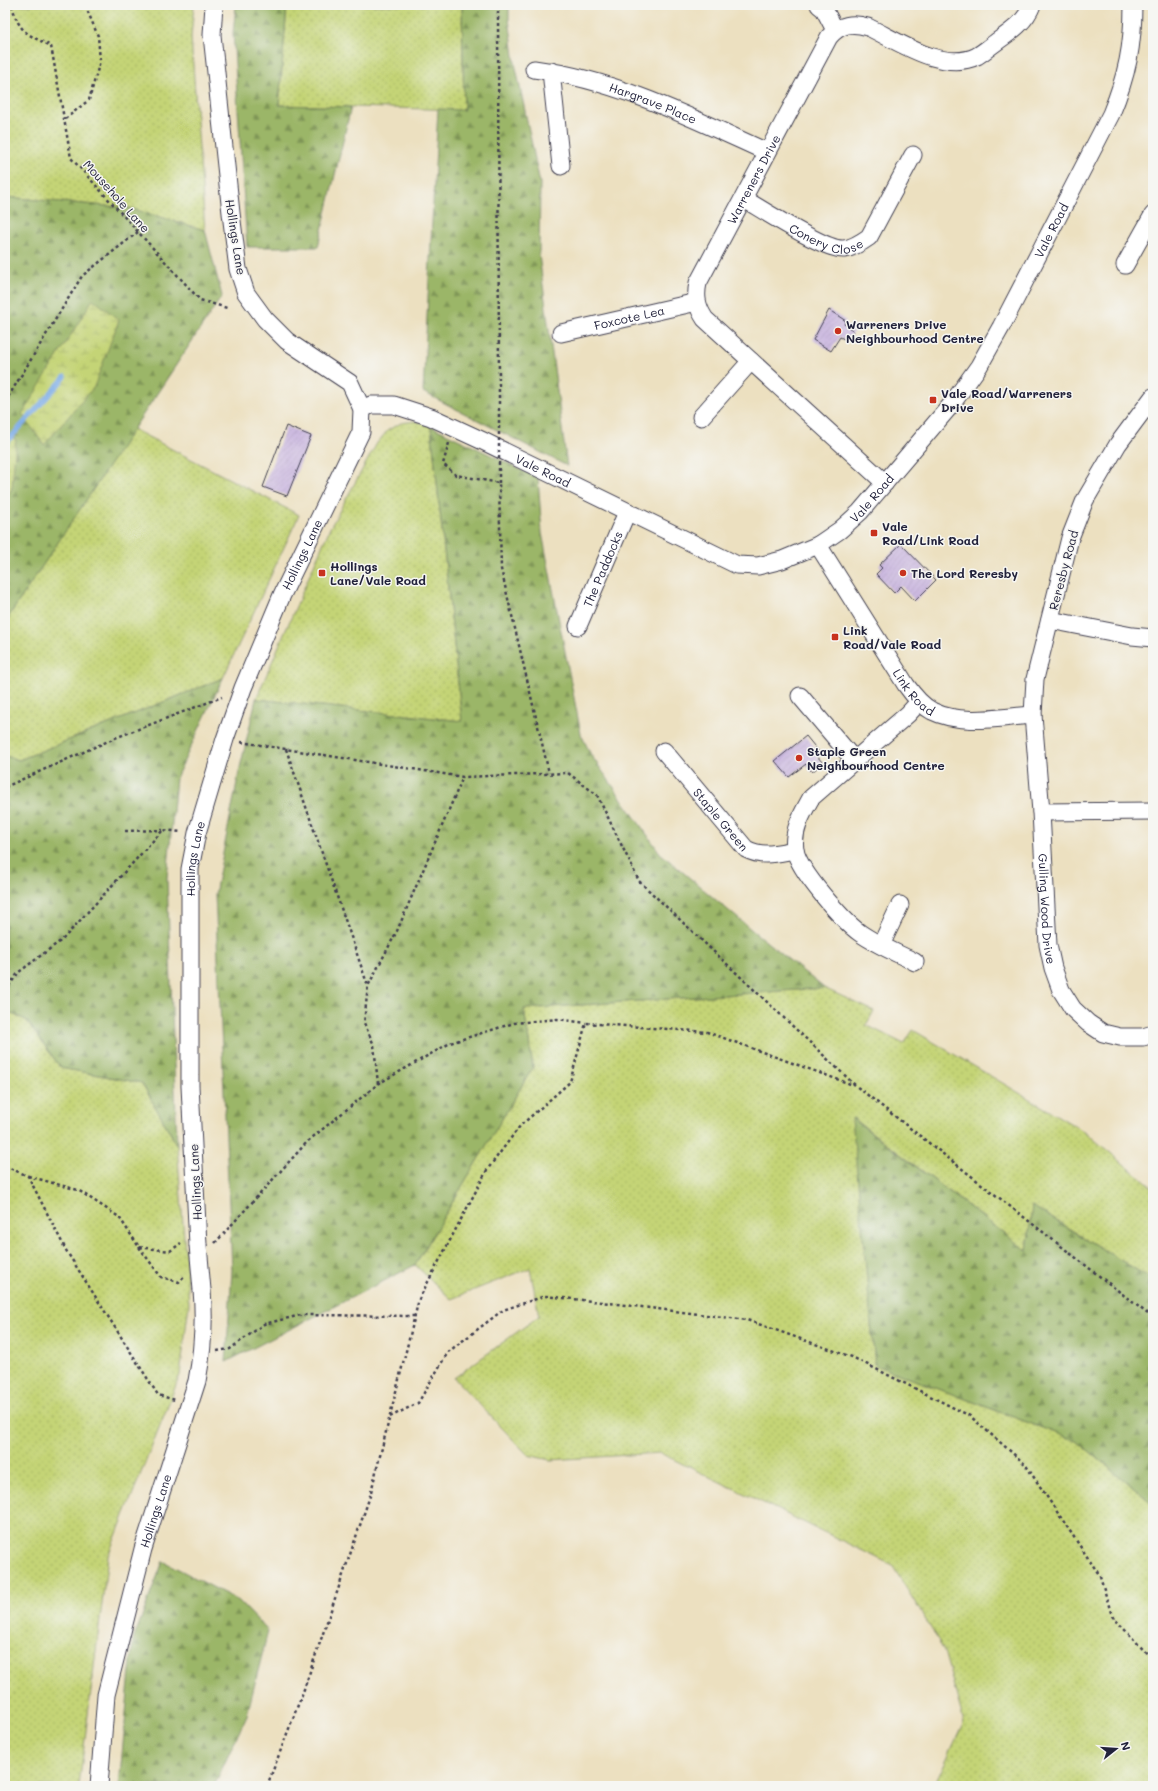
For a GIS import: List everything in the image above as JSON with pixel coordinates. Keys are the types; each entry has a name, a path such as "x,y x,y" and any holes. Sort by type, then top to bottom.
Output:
{"street":[{"name":"Hollings Lane","path":"99,1786 106,1695 143,1549 189,1405 203,1354 204,1316 202,1290 202,1241 190,1086 190,869 197,833 224,740 243,688 282,595 361,432 362,409 350,383 287,341 265,319 246,292 238,269 230,214 212,35 214,5"},
{"path":"820,5 835,30 845,25 858,23 930,57 947,61 963,60 976,56 1012,31 1022,21 1032,5"},
{"name":"Vale Road","path":"362,409 371,405 394,405 414,410 454,427 737,565 758,566 782,560 818,545 840,530 860,512 951,405 979,366 1111,114 1129,63 1133,30 1133,5"},
{"name":"Warreners Drive","path":"697,302 696,294 698,283 829,37 835,30"},
{"name":"Hargrave Place","path":"561,166 543,70 563,73 612,86 648,99 767,152"},
{"name":"Conery Close","path":"744,199 828,247 844,249 856,245 869,237 912,155"},
{"path":"1125,265 1153,215"},
{"path":"697,302 700,312 705,319 885,483"},
{"name":"Foxcote Lea","path":"561,333 697,302"},
{"path":"701,417 751,361"},
{"name":"Reresby Road","path":"1033,714 1035,679 1070,538 1085,500 1118,444 1153,398"},
{"name":"The Paddocks","path":"578,626 627,512"},
{"name":"Link Road","path":"818,545 906,685 919,702 931,710 948,717 971,719 1033,714"},
{"path":"1050,620 1132,636 1153,638"},
{"path":"800,696 855,761"},
{"path":"915,962 861,934 850,925 808,878 799,864 795,850 795,833 801,816 811,798 908,714 919,702"},
{"name":"Gulling Wood Drive","path":"1033,714 1041,812 1048,945 1053,968 1061,990 1073,1009 1103,1033 1120,1037 1143,1037 1153,1034"},
{"name":"Staple Green","path":"664,750 746,849 755,854 795,850"},
{"path":"1041,812 1153,811"},
{"path":"881,945 900,905"}],"path":[{"name":"Mousehole Lane","path":"12,5 16,20 27,34 51,46 71,158 200,300 227,308"},
{"path":"65,119 89,100 100,61 98,36 85,5"},
{"path":"498,5 499,483 501,569 549,773"},
{"path":"5,402 82,276 138,232"},
{"path":"454,427 442,464 456,475 499,483"},
{"path":"5,787 115,738 191,710 243,688"},
{"path":"224,740 463,776 568,773 598,796 639,881 856,1086 1153,1318"},
{"path":"286,749 368,986"},
{"path":"378,1084 374,1045 364,1023 368,986 397,931 463,776"},
{"path":"5,991 19,972 62,939 164,830"},
{"path":"126,831 164,830 197,833"},
{"path":"139,1247 170,1251 202,1241 308,1141 378,1084 450,1042 514,1023 557,1019 707,1032 856,1086"},
{"path":"268,1786 304,1692 370,1496 419,1299 487,1170 520,1126 570,1082 586,1022"},
{"path":"5,1166 28,1176 78,1190 118,1217 161,1277 179,1282 185,1276"},
{"path":"28,1176 66,1252 158,1395 189,1405"},
{"path":"390,1417 418,1403 448,1352 503,1310 545,1296 747,1320 852,1357 970,1416 1025,1464 1100,1576 1112,1616 1153,1660"},
{"path":"203,1354 230,1349 264,1324 301,1315 415,1316"}],"green space":[{"path":"5,5 194,5 191,37 205,230 129,208 5,197"},
{"path":"236,5 287,5 279,105 351,107 318,247 247,247 233,33"},
{"path":"287,5 462,5 464,110 279,105"},
{"path":"462,5 509,5 509,19 515,63 540,183 539,255 567,466 423,392 438,109 464,110"},
{"path":"5,197 129,208 205,230 222,296 5,622"},
{"path":"93,299 119,320 94,387 44,445 22,414"},
{"path":"415,421 431,426 462,721 256,699 330,528 377,443 388,430 401,423"},
{"path":"431,426 538,478 542,533 581,734 591,755 660,853 824,988 524,1009 533,1067 415,1265 226,1362 232,1270 215,894 239,772 256,699 462,721"},
{"path":"133,429 299,515 223,678 19,760 5,756 5,622"},
{"path":"5,432 16,440 12,488 5,500"},
{"path":"223,678 176,778 167,878 177,1145 142,1083 61,1068 26,1020 5,1011 5,756 19,760"},
{"path":"824,988 874,1011 866,1025 904,1044 913,1030 1085,1132 1153,1188 1153,1280 1032,1206 1027,1251 853,1118 875,1365 1077,1441 1153,1504 1153,1786 934,1786 964,1722 943,1648 892,1565 660,1453 550,1460 528,1455 454,1378 539,1316 530,1268 451,1299 415,1265 533,1067 524,1009"},
{"path":"5,1011 26,1020 61,1068 142,1083 177,1145 189,1304 180,1375 108,1556 79,1786 5,1786"},
{"path":"852,1118 1027,1251 1032,1206 1153,1280 1153,1504 1077,1441 875,1365"},
{"path":"163,1561 239,1601 268,1631 247,1715 214,1786 119,1786 133,1640"}],"building":[{"name":"Warreners Drive Neighbourhood Centre","path":"829,310 846,321 844,324 854,331 848,341 840,337 831,351 813,340"},
{"path":"286,426 311,436 287,496 263,487"},
{"name":"The Lord Reresby","path":"901,544 936,580 915,601 901,586 894,593 876,574 882,568 879,565"},
{"name":"Staple Green Neighbourhood Centre","path":"806,736 819,752 816,755 823,763 812,772 806,764 789,777 775,761"}],"waterway":[{"path":"5,444 65,377"}],"place":[{"name":"Warreners Drive Neighbourhood Centre","path":"838,331"},
{"name":"Vale Road/Warreners Drive","path":"933,400"},
{"name":"Vale Road/Link Road","path":"874,533"},
{"name":"Hollings Lane/Vale Road","path":"322,573"},
{"name":"The Lord Reresby","path":"903,573"},
{"name":"Link Road/Vale Road","path":"835,637"},
{"name":"Staple Green Neighbourhood Centre","path":"799,758"}]}
